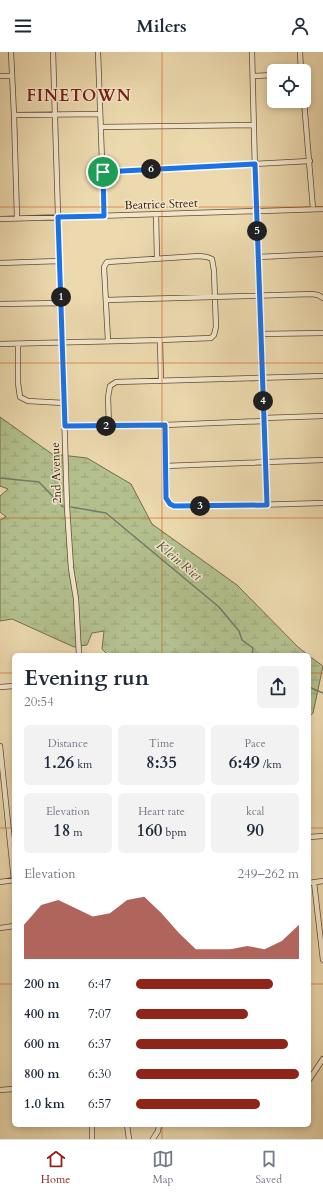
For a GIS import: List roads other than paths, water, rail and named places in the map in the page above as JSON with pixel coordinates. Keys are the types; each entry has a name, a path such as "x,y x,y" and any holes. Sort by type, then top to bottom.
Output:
{"street":[{"path":"11,52 17,218"},
{"name":"2nd Avenue","path":"53,52 70,555 76,604 79,653"},
{"path":"98,52 104,216"},
{"path":"252,52 260,334 267,505"},
{"path":"300,52 301,64"},
{"path":"253,76 267,75"},
{"path":"0,76 12,76"},
{"path":"305,108 313,209"},
{"path":"14,115 100,114"},
{"path":"101,127 254,125"},
{"path":"103,172 310,161"},
{"name":"Beatrice Street","path":"0,219 323,209"},
{"path":"156,214 157,258"},
{"path":"258,256 323,254"},
{"path":"0,344 160,340 208,338 213,336 216,327 214,263 209,257 204,256 107,262 104,266 108,341"},
{"path":"0,263 59,261"},
{"path":"106,300 312,294 323,298"},
{"path":"0,304 61,303"},
{"path":"260,334 323,334"},
{"path":"160,340 161,380"},
{"path":"18,344 18,383 20,397 28,401 64,403"},
{"path":"109,426 108,391 112,384 121,382 161,380 323,376"},
{"path":"65,426 165,425 323,416"},
{"path":"165,425 166,498 170,504 174,506 323,503"},
{"path":"165,466 323,460"},
{"path":"0,687 12,686"},
{"path":"0,746 12,861"},
{"path":"311,837 323,836"},
{"path":"0,882 12,880"},
{"path":"323,881 312,882 323,960"},
{"path":"0,928 12,926"},
{"path":"311,1077 323,1059"},
{"path":"0,1090 12,1089"},
{"path":"92,1127 92,1139"},
{"path":"127,1127 129,1139"},
{"path":"153,1139 159,1127"}],"waterway":[{"name":"Klein Riet","path":"0,478 39,482 63,507"},
{"name":"Klein Riet","path":"71,507 106,513 219,607 239,631 242,640 253,648 252,653"},
{"name":"Klein Riet","path":"311,688 323,693"}],"district":[{"name":"FINETOWN","path":"79,96"}]}
